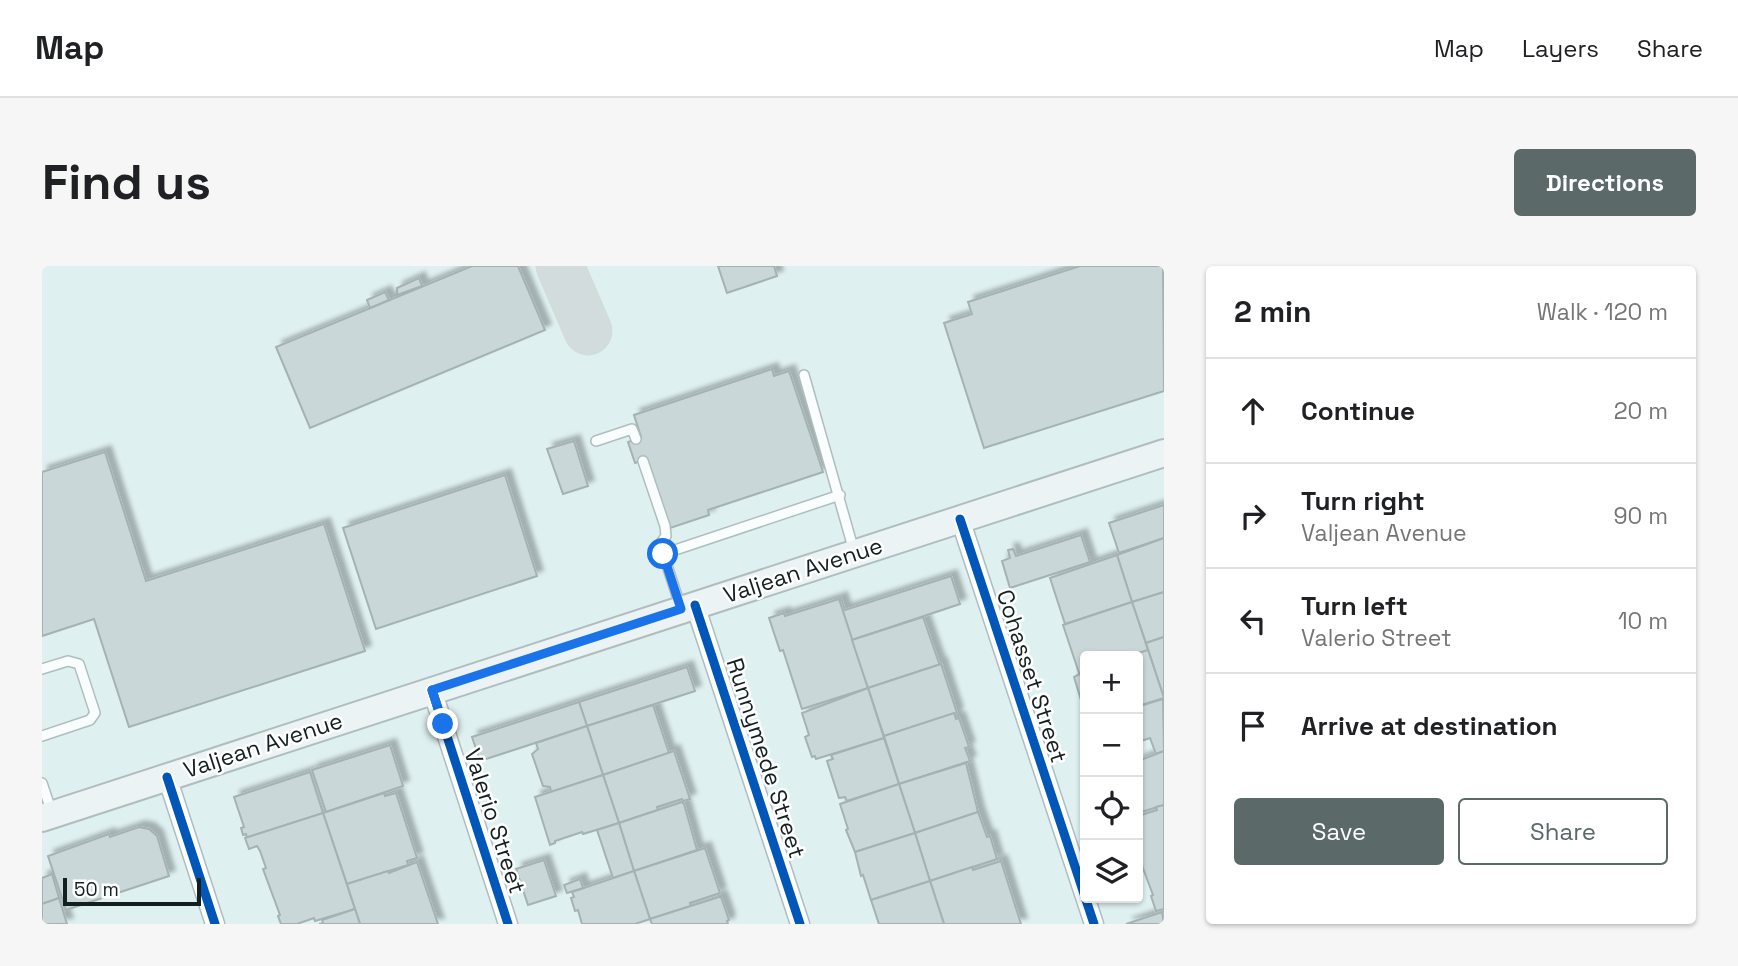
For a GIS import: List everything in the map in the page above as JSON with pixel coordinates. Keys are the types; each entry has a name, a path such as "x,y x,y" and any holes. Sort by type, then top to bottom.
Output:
{"main road":[{"name":"Valjean Avenue","path":"47,816 1164,453"}],"street":[{"name":"Cohasset Street","path":"960,519 1094,924"},
{"name":"Runnymede Street","path":"688,607 800,924"},
{"name":"Valerio Street","path":"432,690 508,924"},
{"path":"167,777 215,924"}],"lane":[{"path":"804,375 855,553"},
{"path":"596,441 632,429 636,439"},
{"path":"642,461 665,526 666,536 660,544 663,554 688,607"},
{"path":"663,554 840,495"},
{"path":"42,669 68,662 79,664 94,713 90,720 42,736"},
{"path":"42,783 47,816"}],"building":[{"path":"472,266 518,266 545,330 310,428 276,347"},
{"path":"718,266 774,266 777,276 727,293"},
{"path":"1080,266 1163,266 1164,391 984,448 944,323 972,314 968,302"},
{"path":"419,278 422,286 397,295 397,288"},
{"path":"385,292 389,300 370,308 367,300"},
{"path":"772,369 774,376 789,371 823,472 708,510 709,515 670,528 647,459 635,463 628,442 641,437 634,415"},
{"path":"574,441 588,486 563,494 547,449"},
{"path":"105,452 146,581 324,524 365,651 129,727 94,619 42,636 42,472"},
{"path":"505,475 537,576 376,629 343,528"},
{"path":"1164,505 1164,538 1119,553 1109,523"},
{"path":"1081,535 1090,562 1010,588 1002,561 1010,558 1008,550 1013,549 1016,556"},
{"path":"1164,538 1164,592 1132,602 1117,555"},
{"path":"1117,555 1132,602 1065,624 1050,578"},
{"path":"951,576 960,604 852,640 839,599 841,598 845,610"},
{"path":"1164,592 1164,637 1146,643 1132,602"},
{"path":"839,599 868,688 802,709 783,650 780,651 769,618 784,613 785,616"},
{"path":"1132,602 1148,650 1080,651 1079,673 1063,625"},
{"path":"923,617 941,664 868,688 852,640"},
{"path":"1164,637 1164,698 1146,643"},
{"path":"1148,650 1164,698 1143,704 1143,652"},
{"path":"941,664 957,713 884,736 868,688"},
{"path":"687,667 695,691 587,726 579,702"},
{"path":"1080,674 1080,697 1074,677"},
{"path":"868,688 884,738 816,759 815,756 812,757 805,737 809,735 802,713"},
{"path":"1163,699 1164,751 1156,754 1150,738 1143,740 1143,705"},
{"path":"579,702 587,726 480,761 472,737"},
{"path":"653,705 669,753 603,775 587,726"},
{"path":"954,713 956,719 959,718 969,747 965,748 970,761 899,784 884,736"},
{"path":"587,726 603,775 551,792 550,787 543,786 532,754 538,749 536,743"},
{"path":"884,738 899,784 847,801 845,797 839,798 827,761 833,759 831,755"},
{"path":"390,745 403,786 326,812 312,770"},
{"path":"674,751 690,799 657,807 658,810 619,823 603,775"},
{"path":"1164,751 1164,805 1143,811 1143,777 1143,759"},
{"path":"966,763 978,812 915,833 899,784"},
{"path":"310,772 323,813 247,838 246,834 243,835 241,828 244,827 234,797"},
{"path":"603,775 619,823 583,834 582,832 550,845 535,797"},
{"path":"899,784 915,833 855,852 840,804"},
{"path":"384,793 385,796 396,793 417,858 407,861 408,865 347,884 323,813"},
{"path":"682,802 697,850 634,871 619,823"},
{"path":"1164,805 1164,909 1156,911 1143,868 1143,814 1157,810 1156,807"},
{"path":"978,812 987,837 990,836 997,859 930,881 915,833"},
{"path":"323,813 355,909 315,921 314,918 297,924 281,924 260,851 257,846 249,849 245,838"},
{"path":"619,823 634,871 613,878 597,830"},
{"path":"139,827 149,829 157,836 169,876 66,910 48,856 109,834 110,837"},
{"path":"915,833 930,881 871,900 855,852"},
{"path":"705,848 720,893 650,919 634,871"},
{"path":"544,860 556,896 528,905 516,869"},
{"path":"1001,861 1021,924 944,924 930,881"},
{"path":"417,862 438,924 360,924 347,884"},
{"path":"634,871 650,919 635,924 582,924 578,910 575,911 572,892"},
{"path":"52,874 59,898 42,904 42,878"},
{"path":"580,879 583,888 567,893 564,885"},
{"path":"930,881 944,924 879,924 871,900"},
{"path":"719,897 729,920 728,924 652,924 650,919"},
{"path":"59,898 67,924 42,924 42,904"},
{"path":"355,909 360,924 319,924 323,923 322,920"},
{"path":"1162,912 1164,924 1126,924"}],"taxiway":[{"path":"560,266 588,331"}],"cycle path":[{"path":"960,519 1094,924"},
{"path":"695,605 800,924"},
{"path":"432,690 508,924"},
{"path":"167,777 215,924"}],"route":[{"path":"443,724 432,690 681,609 663,554"}]}
